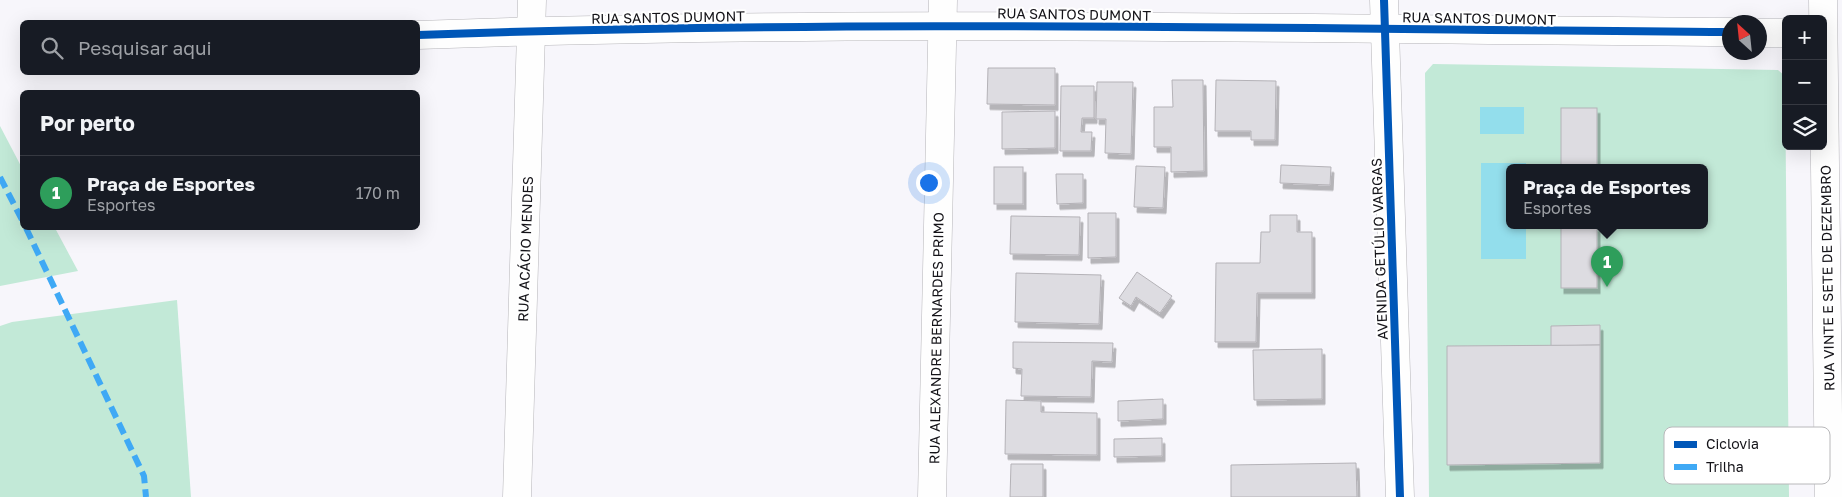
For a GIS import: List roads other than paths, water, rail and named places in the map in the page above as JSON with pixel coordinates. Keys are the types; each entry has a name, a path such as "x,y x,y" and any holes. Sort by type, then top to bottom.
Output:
{"street":[{"name":"RUA ACÁCIO MENDES","path":"516,497 532,0"},
{"name":"AVENIDA GETÚLIO VARGAS","path":"1384,0 1400,497"},
{"name":"RUA VINTE E SETE DE DEZEMBRO","path":"1823,0 1823,15"},
{"name":"RUA SANTOS DUMONT","path":"420,35 943,13 1384,29 1722,32"},
{"name":"RUA ALEXANDRE BERNARDES PRIMO","path":"932,497 943,13"},
{"path":"1767,33 1782,33"},
{"path":"1827,33 1842,33"},
{"name":"RUA VINTE E SETE DE DEZEMBRO","path":"1824,60 1828,427"},
{"name":"RUA VINTE E SETE DE DEZEMBRO","path":"1829,484 1829,497"}],"water":[{"path":"1480,107 1524,107 1524,134 1480,134"},
{"path":"1481,163 1526,163 1506,164 1506,229 1526,229 1526,259 1481,259"}],"place":[{"name":"Praça de Esportes","path":"1607,287"}]}
